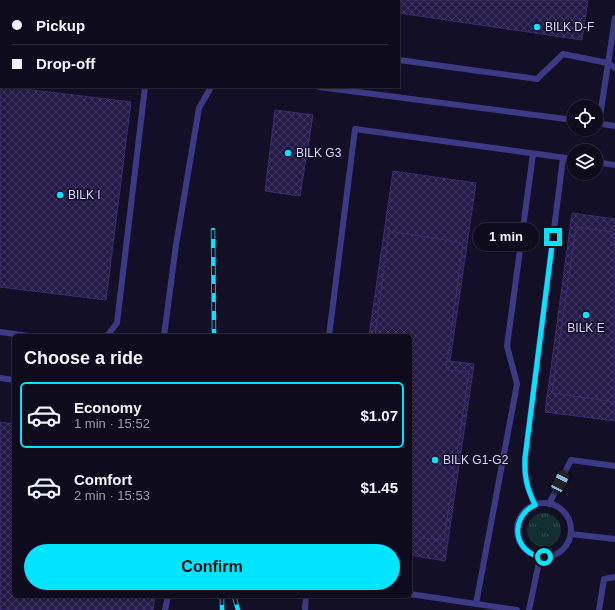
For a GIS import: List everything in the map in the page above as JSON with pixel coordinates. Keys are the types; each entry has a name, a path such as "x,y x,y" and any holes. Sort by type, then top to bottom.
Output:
{"lane":[{"path":"602,100 608,63 613,51 615,18"},
{"path":"400,60 537,79 563,54 608,63 615,68"},
{"path":"109,334 117,323 145,88"},
{"path":"164,334 177,238 199,108 210,88"},
{"path":"327,88 567,119"},
{"path":"603,124 615,126"},
{"path":"329,334 355,129 567,158"},
{"path":"476,604 517,384 507,346 533,154"},
{"path":"535,505 526,484 524,474 525,458 563,158"},
{"path":"603,163 615,165"},
{"path":"0,332 14,334"},
{"path":"0,378 12,380"},
{"path":"549,504 571,460 615,466"},
{"path":"549,504 561,509 567,516 571,525 569,542 560,552 549,557 540,557 532,554 525,549 520,542 518,525 521,516 535,505 549,504"},
{"path":"571,534 615,539"},
{"path":"529,610 540,557"},
{"path":"599,610 604,579 615,577"},
{"path":"412,594 517,610"},
{"path":"165,610 168,598"},
{"path":"305,610 306,598"}],"green space":[{"path":"544,513 556,518 561,530 556,542 544,547 532,542 527,530 532,518"}],"building":[{"name":"BILK D-F","path":"400,0 588,0 582,40 400,13"},
{"name":"BILK I","path":"0,88 16,88 131,102 106,300 0,287"},
{"name":"BILK G3","path":"275,110 313,115 300,196 265,191"},
{"name":"BILK G1-G2","path":"393,171 476,183 450,361 474,364 445,561 412,555 412,334 369,334"},
{"name":"BILK E","path":"572,213 615,219 615,421 545,412"},
{"name":"BILK E","path":"576,227 613,232 611,245 615,245 615,402 552,393"},
{"name":"BILK G1-G2","path":"389,231 463,243 446,370 469,372 444,540 421,538 412,530 412,334 375,334"},
{"path":"0,422 12,424 12,598 155,598 153,610 0,610"}],"railway":[{"path":"213,230 214,334"},
{"path":"222,598 222,610"},
{"path":"235,598 238,610"}],"place":[{"name":"BILK D-F","path":"537,27"},
{"name":"BILK G3","path":"288,153"},
{"name":"BILK I","path":"60,195"},
{"name":"BILK E","path":"586,315"},
{"name":"BILK G1-G2","path":"435,460"}],"route":[{"path":"544,557 536,556 528,552 522,546 518,534 518,525 521,516 535,505 526,484 524,474 525,458 553,237"}]}
